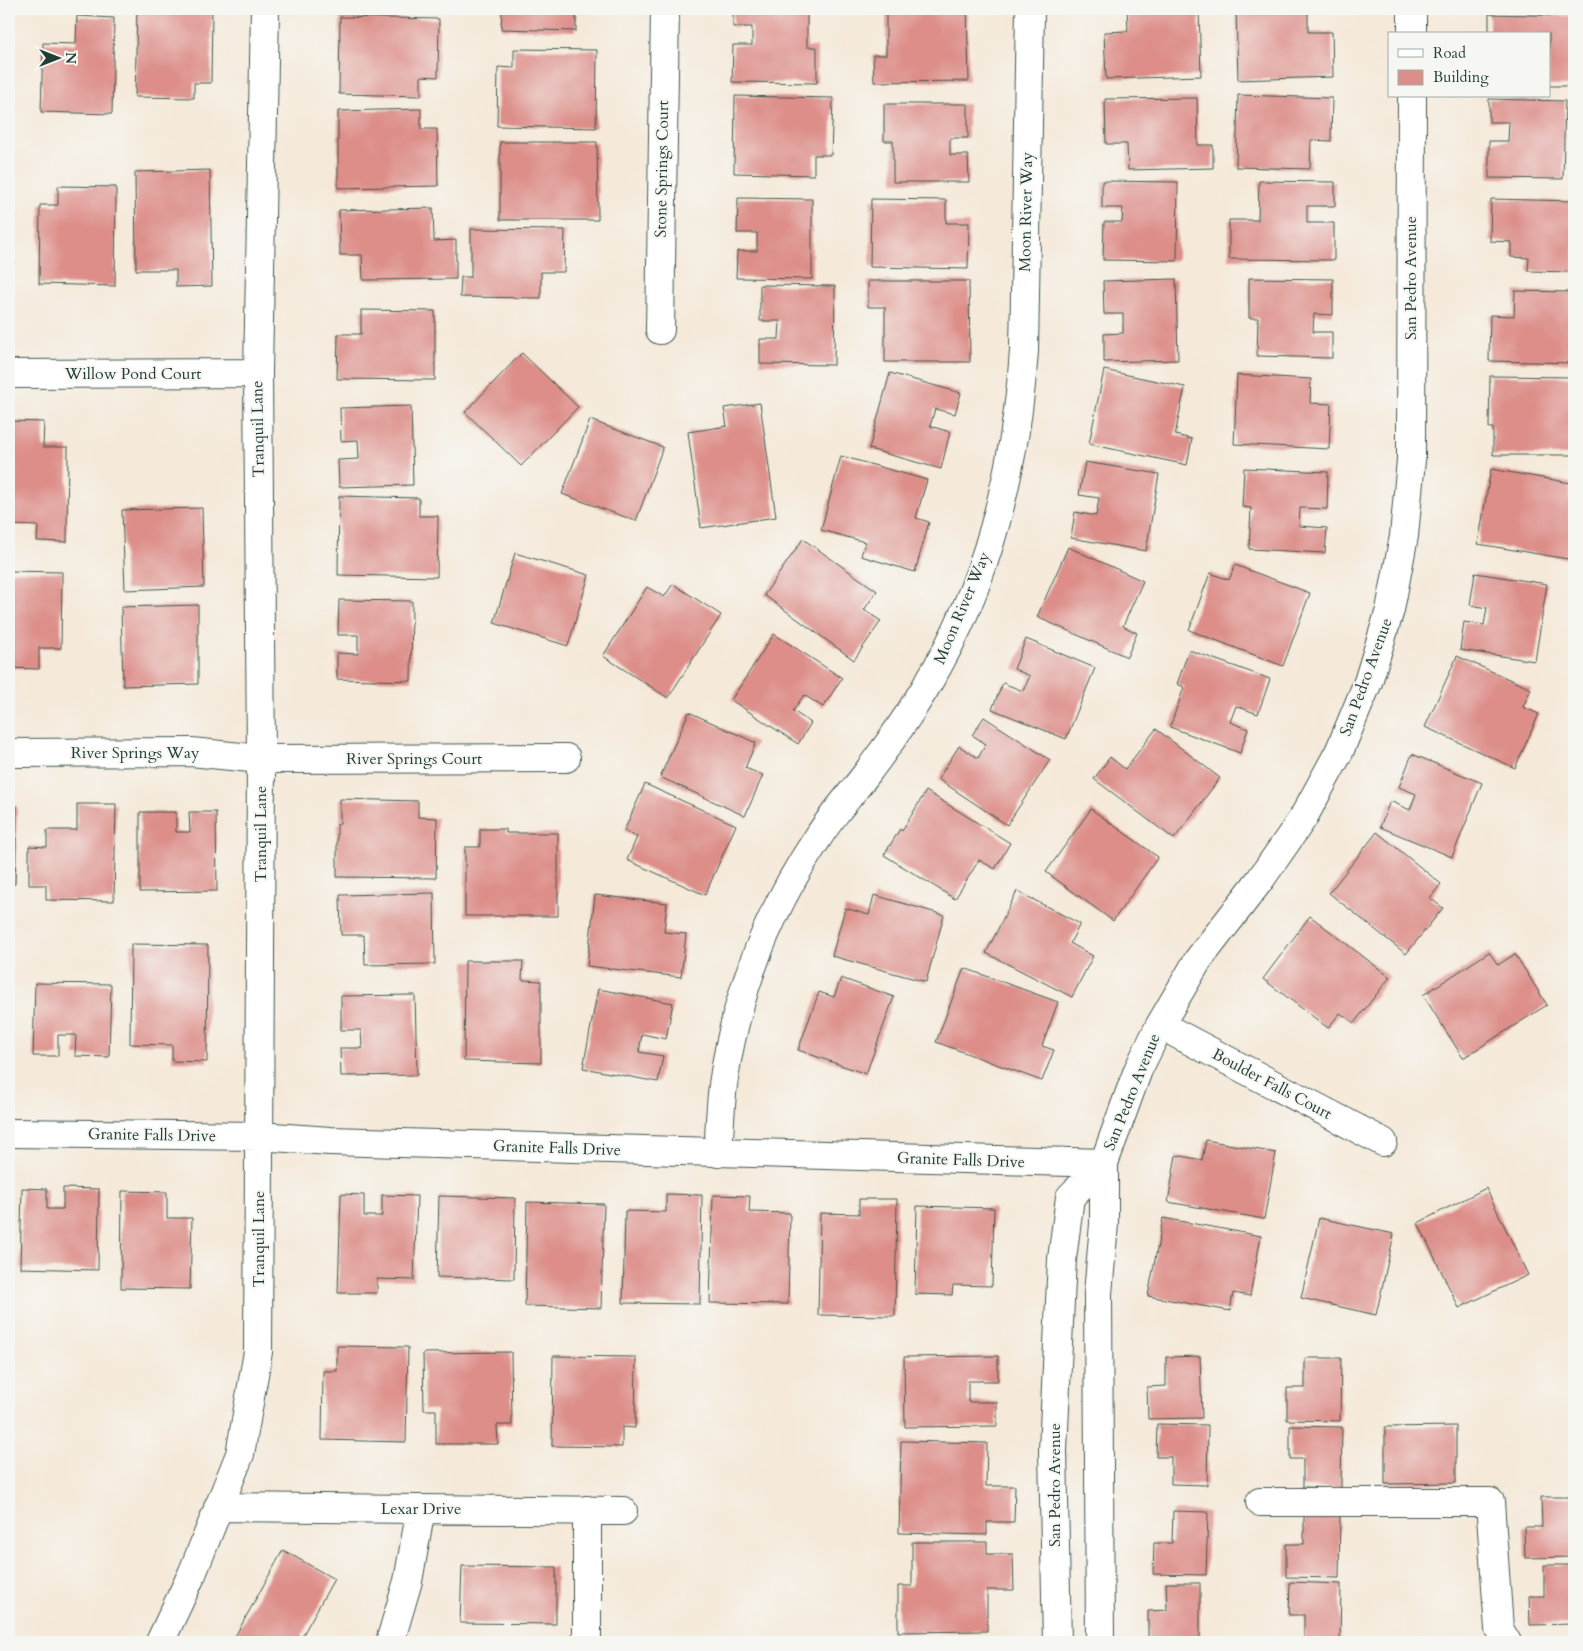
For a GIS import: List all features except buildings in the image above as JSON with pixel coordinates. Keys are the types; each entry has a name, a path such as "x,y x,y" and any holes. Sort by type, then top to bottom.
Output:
{"street":[{"name":"Tranquil Lane","path":"160,1642 192,1574 240,1454 258,1352 261,759 258,373 265,9"},
{"name":"Stone Springs Court","path":"660,330 665,9"},
{"name":"Moon River Way","path":"718,1153 724,1079 740,1000 760,944 786,889 818,837 903,723 939,664 971,596 996,525 1008,476 1019,411 1024,351 1030,9"},
{"path":"1412,9 1412,32"},
{"name":"San Pedro Avenue","path":"1100,1642 1098,1294 1104,1224 1104,1163 1138,1070 1160,1025 1198,960 1260,880 1303,818 1346,734 1368,682 1390,610 1404,536 1410,460 1412,98"},
{"name":"Willow Pond Court","path":"9,374 258,373"},
{"name":"River Springs Way","path":"9,753 190,752 261,759"},
{"name":"River Springs Court","path":"261,759 566,758"},
{"name":"Boulder Falls Court","path":"1160,1025 1383,1142"},
{"name":"Granite Falls Drive","path":"9,1132 259,1136 330,1141 1104,1163"},
{"name":"San Pedro Avenue","path":"1056,1642 1053,1450 1062,1259 1070,1197 1104,1163"},
{"path":"1260,1502 1490,1502 1499,1629 1506,1642"},
{"name":"Lexar Drive","path":"218,1507 623,1511"},
{"path":"390,1642 408,1581 420,1509"},
{"path":"587,1510 587,1642"}]}
